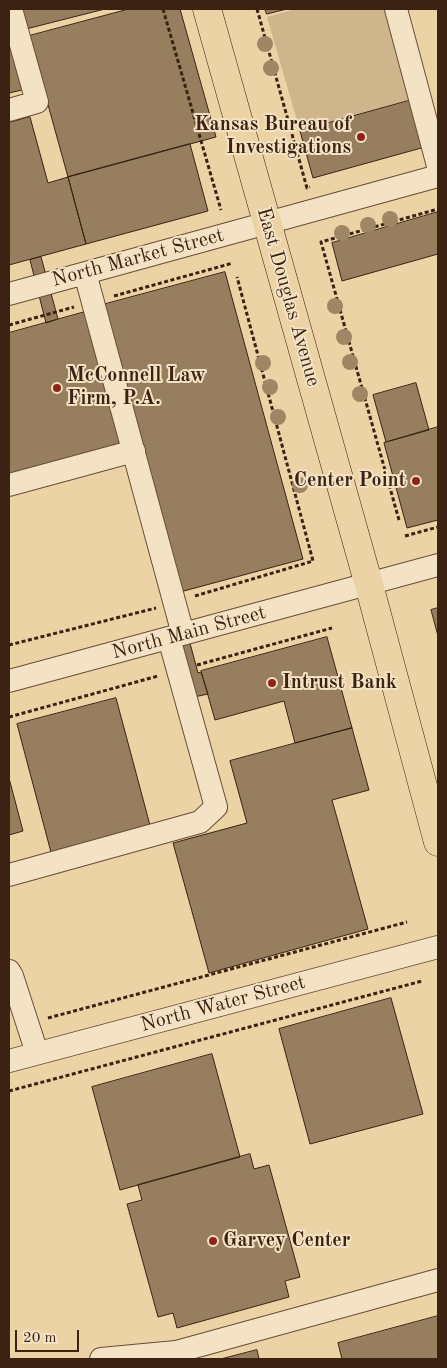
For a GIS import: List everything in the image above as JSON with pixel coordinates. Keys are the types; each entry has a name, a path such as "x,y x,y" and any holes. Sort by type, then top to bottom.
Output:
{"main road":[{"name":"East Douglas Avenue","path":"207,9 369,585 438,842"}],"street":[{"path":"9,110 37,102 11,9"},
{"path":"396,9 438,166"},
{"name":"North Market Street","path":"9,294 438,176"},
{"path":"9,875 200,822 216,807 134,451 85,273"},
{"path":"9,485 134,451"},
{"name":"North Main Street","path":"9,681 438,565"},
{"name":"North Water Street","path":"9,1061 438,947"},
{"path":"9,971 36,1054"},
{"path":"101,1359 176,1352 438,1280"}],"path":[{"path":"163,9 221,210"},
{"path":"257,9 307,188"},
{"path":"399,520 321,242 438,209"},
{"path":"9,325 234,263"},
{"path":"237,277 313,561"},
{"path":"405,536 438,527"},
{"path":"27,1023 408,922"},
{"path":"9,1091 422,981"}],"shaded area":[{"path":"295,9 387,9 412,100 300,131 267,17"}],"building":[{"path":"20,9 105,9 26,29"},
{"path":"129,9 180,9 216,137 68,177 29,36"},
{"path":"265,9 287,9 267,14"},
{"path":"9,40 22,90 9,93"},
{"path":"412,100 425,147 313,178 300,131"},
{"path":"30,117 48,183 68,177 86,244 9,265 9,123"},
{"path":"190,144 208,211 86,244 68,177"},
{"path":"438,212 438,254 342,281 332,243"},
{"path":"41,257 58,319 46,323 30,260"},
{"path":"225,272 303,559 180,592 102,305"},
{"name":"McConnell Law Firm, P.A.","path":"85,312 121,444 9,475 9,333"},
{"path":"416,383 429,430 386,442 373,395"},
{"name":"Center Point","path":"438,427 438,520 407,528 384,443"},
{"path":"161,576 176,591 198,673 201,672 208,694 194,697"},
{"path":"438,608 438,636 431,610"},
{"name":"Intrust Bank","path":"327,637 352,728 295,743 284,701 215,720 201,671"},
{"path":"116,698 151,829 52,856 17,724"},
{"path":"352,728 369,790 332,800 368,929 209,973 173,843 247,823 230,761"},
{"path":"9,778 23,831 9,835"},
{"path":"391,998 423,1114 310,1144 279,1029"},
{"path":"212,1054 240,1157 120,1190 92,1087"},
{"name":"Garvey Center","path":"250,1154 254,1169 269,1165 300,1277 285,1281 289,1297 177,1328 173,1313 158,1317 127,1204 142,1200 138,1185"},
{"path":"438,1316 438,1359 342,1359 338,1343"},
{"path":"257,1350 259,1359 221,1359"}],"place":[{"name":"Kansas Bureau of Investigations","path":"361,137"},
{"name":"McConnell Law Firm, P.A.","path":"57,388"},
{"name":"Center Point","path":"416,481"},
{"name":"Intrust Bank","path":"272,683"},
{"name":"Garvey Center","path":"213,1241"}]}
